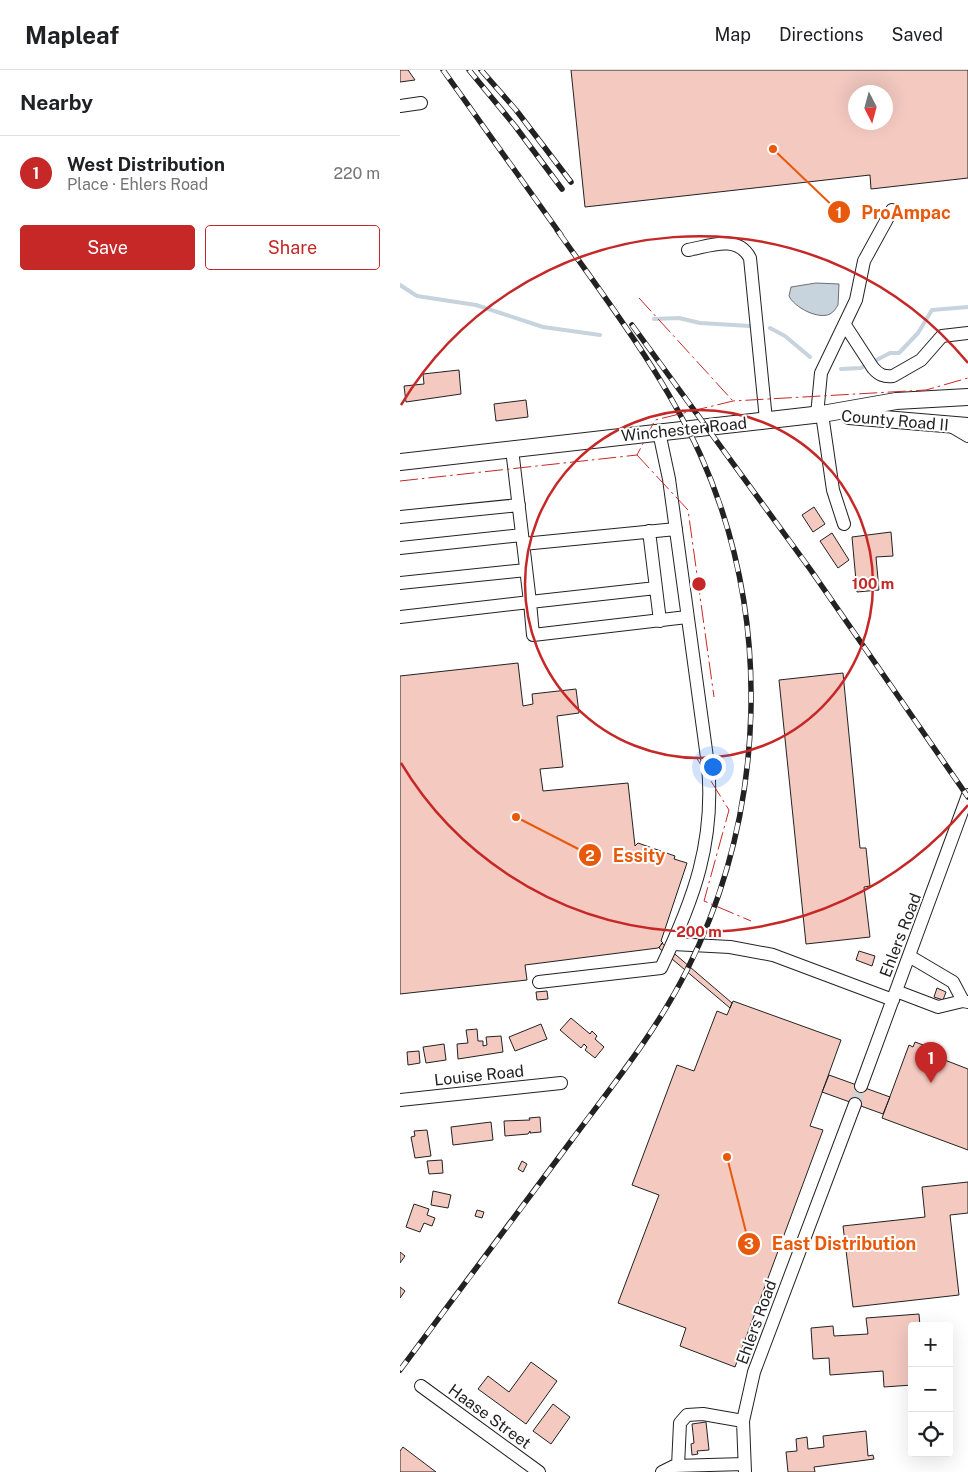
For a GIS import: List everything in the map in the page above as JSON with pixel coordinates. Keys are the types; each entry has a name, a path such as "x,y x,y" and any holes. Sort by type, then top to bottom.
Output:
{"main road":[{"name":"Winchester Road","path":"400,462 820,414 896,401 968,397"},
{"name":"County Road II","path":"820,414 968,426"}],"street":[{"path":"400,106 421,103"},
{"path":"844,524 833,490 820,414 821,373 845,325 859,291 864,261 892,210"},
{"path":"688,250 728,242 738,244 746,250 750,258 766,420"},
{"path":"845,325 870,364 884,377 893,376 921,360 942,336 968,333"},
{"path":"946,424 968,436"},
{"path":"539,982 661,968 673,944 699,874 710,819 708,765 667,464 659,432"},
{"path":"512,449 533,635 687,617"},
{"path":"400,517 519,505"},
{"path":"400,548 676,529"},
{"path":"649,531 660,621"},
{"path":"400,583 526,570"},
{"path":"400,617 656,588"},
{"name":"Ehlers Road","path":"861,1086 968,795"},
{"path":"673,944 730,947 760,952 938,1007 965,1001 953,982 910,956"},
{"name":"Louise Road","path":"400,1100 561,1082"},
{"name":"Ehlers Road","path":"745,1468 744,1421 747,1398 758,1361 854,1104"},
{"name":"Haase Street","path":"421,1386 539,1472"},
{"path":"678,1466 680,1423 687,1415 703,1414 744,1421"},
{"path":"662,1472 678,1466 745,1468"}],"shaded area":[{"path":"816,283 839,284 838,305 830,314 813,314 801,308 789,296 791,287"}],"building":[{"path":"400,70 408,70 415,80 400,82"},
{"path":"571,70 968,70 968,178 871,189 870,175 585,207"},
{"path":"459,370 461,394 406,402 404,386 424,384 423,374"},
{"path":"526,400 528,417 496,421 494,404"},
{"path":"814,507 825,524 813,532 802,515"},
{"path":"891,532 893,556 876,557 879,590 857,592 852,537"},
{"path":"832,533 849,560 838,568 820,541"},
{"path":"518,663 523,706 533,704 532,694 576,689 579,713 557,716 563,767 540,769 543,791 628,783 635,846 638,843 675,856 674,859 687,863 661,941 663,943 658,948 525,965 527,980 400,994 400,676"},
{"path":"843,673 860,848 866,848 870,886 864,887 870,937 806,944 779,680"},
{"path":"662,943 732,1003 730,1008 659,948"},
{"path":"859,951 875,956 872,966 856,960"},
{"path":"937,988 946,992 943,1000 934,997"},
{"path":"547,991 548,999 537,1000 536,992"},
{"path":"733,1001 841,1040 810,1126 823,1130 735,1367 680,1346 686,1328 618,1303 659,1195 632,1185 677,1065 694,1071 717,1011 727,1015"},
{"path":"571,1018 590,1034 592,1031 597,1036 595,1039 604,1047 595,1058 585,1050 587,1047 584,1044 581,1048 560,1030"},
{"path":"541,1024 547,1039 515,1051 509,1037"},
{"path":"477,1029 478,1041 483,1041 483,1046 487,1045 486,1037 501,1036 503,1052 458,1059 457,1044 468,1043 466,1030"},
{"path":"915,1042 926,1046 924,1052 968,1069 968,1150 882,1118 909,1045 913,1047"},
{"path":"444,1044 446,1060 426,1063 423,1047"},
{"path":"419,1051 420,1063 408,1065 407,1052"},
{"path":"829,1075 890,1097 883,1114 822,1092"},
{"path":"540,1117 541,1132 530,1133 530,1131 528,1134 505,1136 504,1121 530,1120 529,1118"},
{"path":"491,1122 493,1140 453,1145 451,1127"},
{"path":"427,1130 431,1156 415,1158 411,1137 415,1136 414,1131"},
{"path":"442,1160 443,1173 429,1174 427,1161"},
{"path":"522,1161 527,1164 523,1172 518,1169"},
{"path":"968,1182 968,1213 950,1215 959,1295 853,1307 843,1226 925,1217 922,1187"},
{"path":"433,1191 451,1195 448,1208 431,1205"},
{"path":"414,1204 429,1209 427,1215 435,1218 432,1226 424,1223 420,1232 406,1227"},
{"path":"477,1210 484,1212 482,1218 475,1216"},
{"path":"400,1252 405,1256 400,1263"},
{"path":"400,1287 405,1291 400,1298"},
{"path":"919,1314 920,1322 908,1322 908,1385 884,1387 883,1371 830,1375 829,1358 813,1359 811,1328 833,1326 834,1336 868,1334 866,1318"},
{"path":"531,1362 557,1381 526,1424 478,1389 488,1376 509,1392"},
{"path":"553,1404 570,1417 551,1444 533,1431"},
{"path":"706,1422 709,1450 697,1451 698,1454 692,1455 691,1444 694,1443 692,1424"},
{"path":"866,1431 868,1456 873,1455 874,1459 814,1467 815,1472 788,1472 786,1452 797,1451 796,1439 807,1437 808,1449 824,1447 823,1436"},
{"path":"403,1447 436,1472 400,1472 400,1451"}],"waterway":[{"path":"400,285 417,296 476,305 543,327 600,335"},
{"path":"841,369 861,368 890,353 899,353 918,333 932,310 968,307"},
{"path":"654,319 679,318 700,323 750,326"},
{"path":"770,328 785,336 810,357"}],"tunnel":[{"path":"855,1104 861,1086"}],"railway":[{"path":"443,70 561,235"},
{"path":"469,70 515,126 562,189"},
{"path":"481,70 516,110 571,182"},
{"path":"400,1370 618,1079 675,993 714,909 733,845 746,780 751,713 749,647 740,581 724,516 700,454 669,395 615,311 557,230"},
{"path":"632,325 810,569 968,797"}],"power":[{"path":"639,298 733,401"},
{"path":"400,481 637,455 655,420 733,401 926,390 968,378"},
{"path":"637,455 688,510 714,697"},
{"path":"696,757 729,810 704,901 751,921"}],"place":[{"name":"ProAmpac","path":"773,149"},
{"name":"Essity","path":"516,817"},
{"name":"West Distribution","path":"931,1083"},
{"name":"East Distribution","path":"727,1157"}]}
